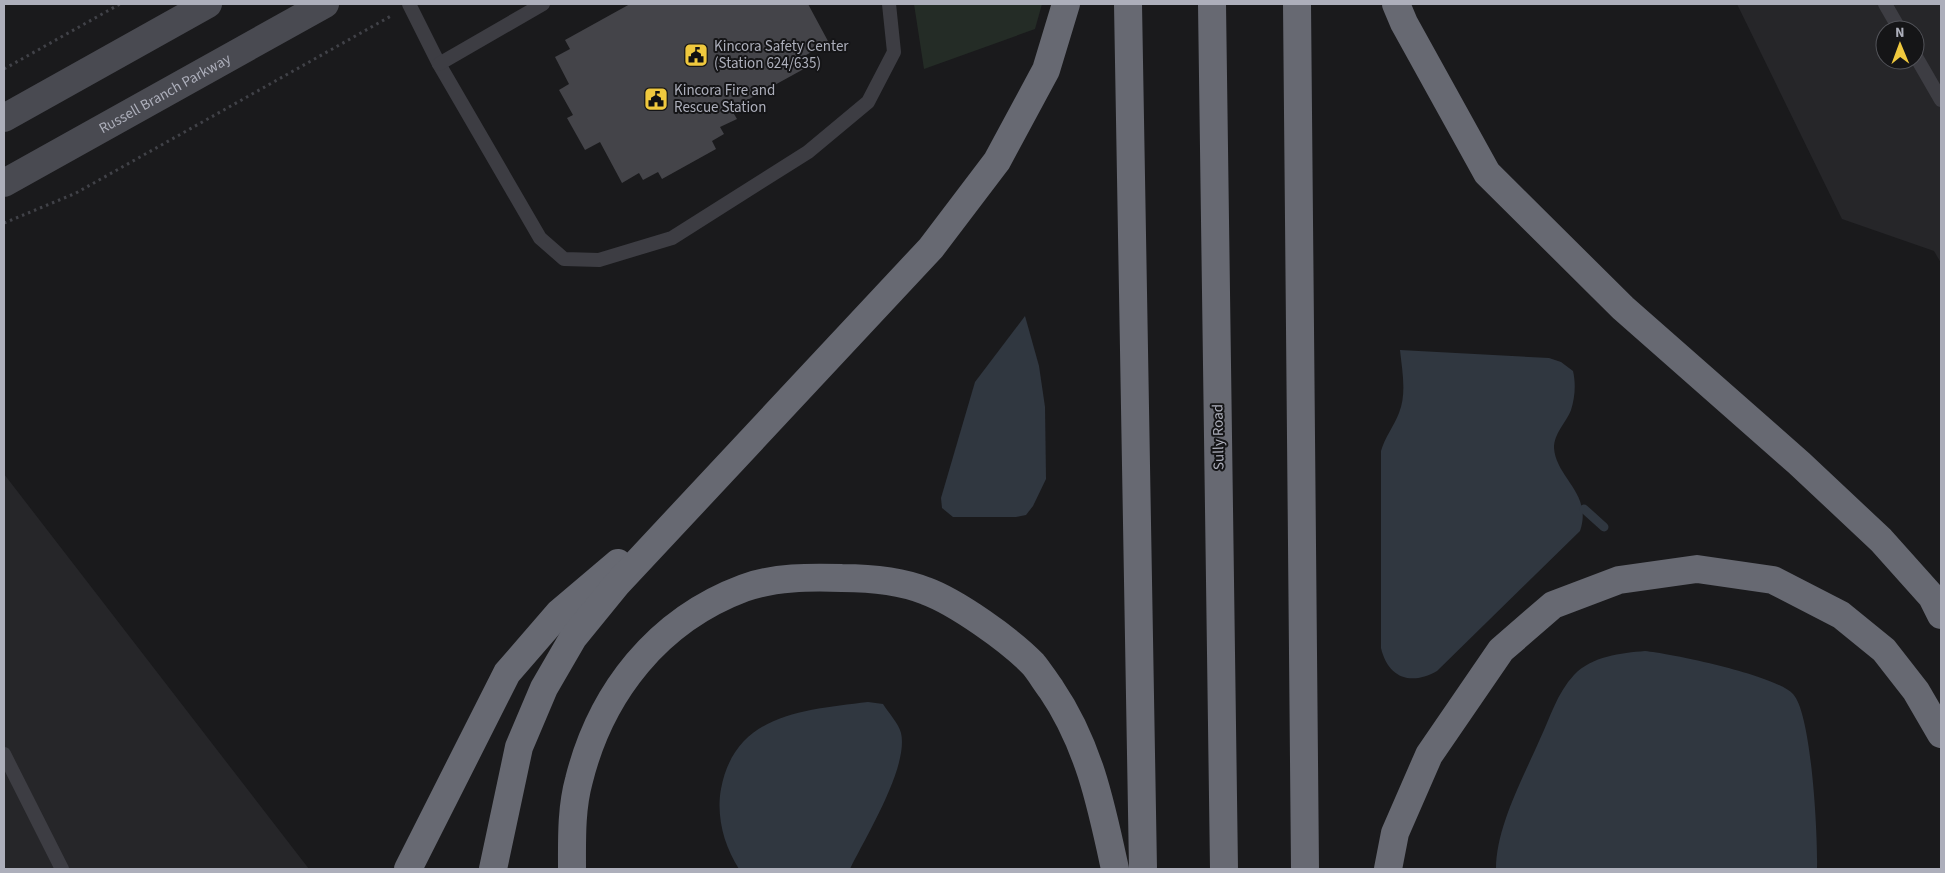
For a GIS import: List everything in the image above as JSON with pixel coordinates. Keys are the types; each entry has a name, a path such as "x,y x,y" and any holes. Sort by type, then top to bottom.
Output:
{"highway":[{"path":"493,869 519,747 544,688 573,638 617,584 706,487 867,320 931,248 996,161 1046,70 1066,4"},
{"path":"1128,4 1143,869"},
{"name":"Sully Road","path":"1212,4 1224,869"},
{"path":"1297,4 1305,869"},
{"path":"1396,4 1404,23 1487,173 1623,308 1799,463 1881,540 1932,597 1941,616"},
{"path":"408,869 507,673 559,613 706,487"},
{"path":"1388,869 1395,833 1429,754 1500,650 1553,606 1619,580 1697,569 1773,580 1841,615 1884,650 1916,691 1941,734"},
{"path":"572,869 572,830 578,782 596,726 621,681 654,644 702,607 746,587 802,577 868,578 925,590 982,622 1033,664 1067,714 1096,782 1115,869"}],"main road":[{"path":"4,118 208,4"},
{"name":"Russell Branch Parkway","path":"4,183 325,4"}],"lane":[{"path":"439,64 543,4"},
{"path":"410,5 439,64 540,238 564,259 599,260 672,238 808,152 868,102 894,52 889,4"},
{"path":"1885,4 1894,20"},
{"path":"1924,70 1941,100"},
{"path":"4,754 62,869"}],"path":[{"path":"4,69 120,4"},
{"path":"4,223 76,193 410,5"}],"shaded area":[{"path":"914,4 1042,4 1035,29 924,69"},
{"path":"1737,4 1941,4 1941,263 1934,251 1842,219"},
{"path":"1025,316 1039,366 1045,407 1046,479 1033,506 1026,515 1016,517 953,517 942,508 941,498 975,382"},
{"path":"1400,350 1549,358 1561,362 1573,371 1575,386 1571,410 1556,438 1554,448 1556,459 1578,496 1583,518 1580,531 1437,671 1418,678 1402,676 1395,672 1384,658 1381,648 1381,451 1397,418 1403,398"},
{"path":"4,474 309,869 4,869"},
{"path":"1645,651 1723,666 1766,680 1783,687 1793,694 1800,706 1809,750 1815,806 1817,869 1496,869 1500,836 1505,820 1554,706 1568,682 1581,669 1598,660 1617,654"},
{"path":"868,702 883,704 900,729 902,747 899,764 884,802 850,869 739,869 729,851 722,830 720,799 721,789 729,764 741,744 757,730 776,720 797,713"}],"building":[{"name":"Kincora Fire and Rescue Station","path":"630,4 808,4 829,43 806,55 811,65 731,109 737,119 720,127 724,134 712,141 716,149 662,179 658,172 643,180 639,173 622,183 600,142 585,150 567,118 573,115 559,90 569,84 555,57 570,49 565,40"}],"waterway":[{"path":"1584,509 1604,527"}],"place":[{"name":"Kincora Safety Center (Station 624/635)","path":"696,55"},
{"name":"Kincora Fire and Rescue Station","path":"656,99"}]}
